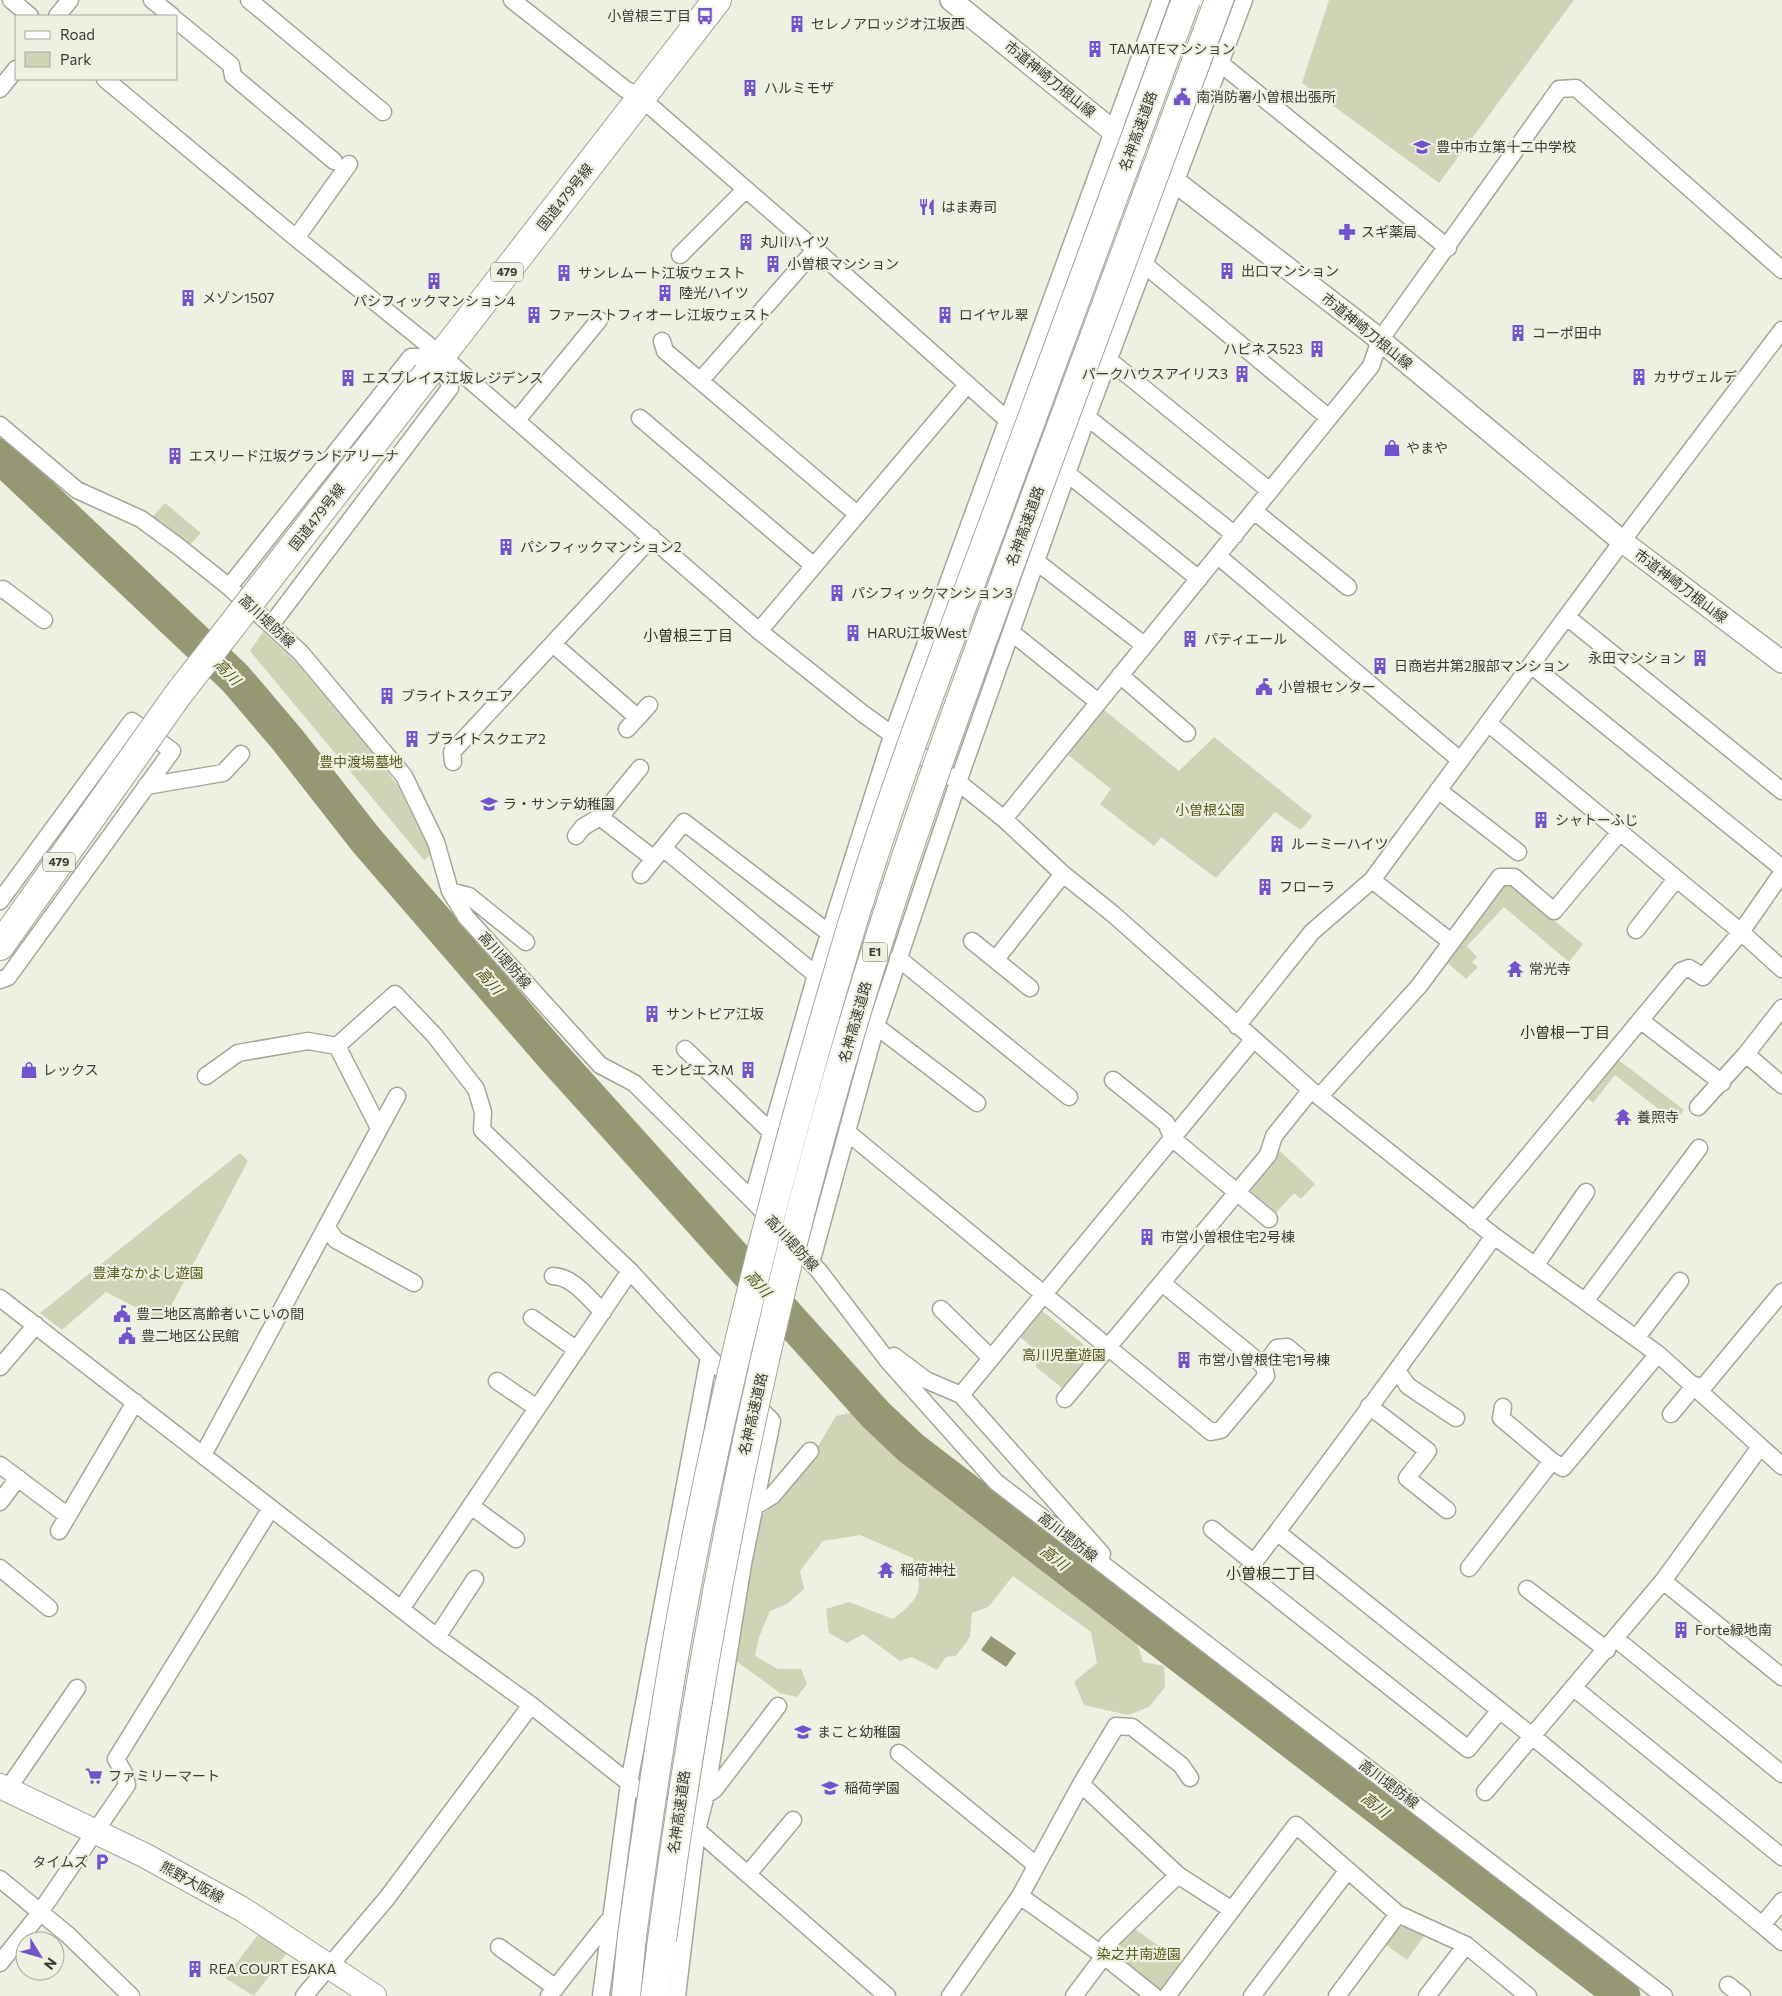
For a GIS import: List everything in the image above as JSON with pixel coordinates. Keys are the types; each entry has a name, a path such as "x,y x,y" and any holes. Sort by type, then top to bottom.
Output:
{"highway":[{"name":"国道479号線","path":"0,946 177,696 717,0"},
{"name":"名神高速道路","path":"626,1996 655,1773 687,1584 721,1419 754,1276 800,1105 847,941 899,781 1186,0"},
{"name":"名神高速道路","path":"673,1996 684,1778 718,1584 771,1335 828,1112 878,941 928,790 1219,0"}],"main road":[{"name":"熊野大阪線","path":"3,1788 151,1859 242,1909 374,1996"}],"street":[{"path":"11,0 29,15"},
{"path":"58,15 70,0"},
{"path":"152,0 171,15"},
{"path":"249,0 383,112"},
{"path":"512,0 625,89 641,98 1068,474 1199,579"},
{"name":"市道神崎刀根山線","path":"951,0 1177,183 1380,340 1623,542 1782,662"},
{"path":"752,1200 816,975 892,736 1009,422 1161,0"},
{"path":"811,1263 876,1026 958,782 1087,417 1177,183 1244,0"},
{"path":"178,22 231,65 233,76 342,162 296,238"},
{"path":"1220,64 1448,248"},
{"path":"0,89 15,69"},
{"path":"106,80 296,238 442,356 759,631 892,736 958,782 1004,819 1063,874 1113,914 1237,1026 1315,1093 1494,1236 1637,1337 1697,1388 1782,1466"},
{"path":"1004,819 1371,366 1380,340 1448,248 1559,89 1576,88 1782,270"},
{"path":"680,255 745,190"},
{"path":"700,381 815,250"},
{"path":"1145,265 1329,418"},
{"path":"517,420 599,320"},
{"path":"1237,1026 1312,932 1372,880 1782,330"},
{"path":"662,342 665,351 857,514"},
{"path":"229,586 411,357 442,356"},
{"path":"271,625 450,388 442,356"},
{"path":"1109,360 1270,491"},
{"path":"759,631 967,385"},
{"path":"1087,417 1235,535"},
{"path":"640,418 814,566"},
{"name":"高川堤防線","path":"0,425 76,490 141,519 229,586 300,653 404,776 436,842 450,892 466,917 600,1065 634,1083 752,1200 811,1263 874,1342 996,1482 1664,1996"},
{"path":"1254,511 1348,587"},
{"path":"454,762 452,752 652,537"},
{"path":"1218,556 1460,760"},
{"path":"1037,562 1144,645"},
{"path":"0,590 2,589 44,620"},
{"path":"1567,617 1782,791"},
{"path":"1012,632 1098,702"},
{"path":"552,644 632,723 649,705"},
{"path":"1531,665 1782,868"},
{"path":"1120,676 1187,732"},
{"path":"0,901 132,722 172,751 8,976 0,980"},
{"path":"1488,723 1741,932 1782,969"},
{"path":"146,786 222,773 241,754"},
{"path":"576,836 583,827 600,817 640,768"},
{"path":"1438,790 1518,852"},
{"path":"600,817 658,853 816,975"},
{"path":"641,875 684,822 829,933"},
{"path":"1065,1399 1268,1155 1274,1136 1419,986 1500,877 1514,877 1554,911 1620,832"},
{"path":"1474,1220 1681,971 1689,968 1703,978 1741,932 1782,873"},
{"path":"996,959 1063,874"},
{"path":"1636,930 1676,879"},
{"path":"1372,880 1451,942"},
{"path":"450,892 469,896 526,942"},
{"path":"972,941 1030,988"},
{"path":"898,958 1069,1097"},
{"path":"337,1046 395,994 434,1036 476,1088 483,1112 482,1130 630,1271 709,1357 772,1421 743,1564 706,1795 697,1830 673,1996"},
{"path":"1698,1107 1722,1083 1782,1008"},
{"path":"1640,1020 1722,1083"},
{"path":"876,1026 977,1103"},
{"path":"960,1395 1254,1040"},
{"path":"206,1076 238,1053 308,1041 337,1046"},
{"path":"337,1046 379,1128"},
{"path":"685,1049 771,1132"},
{"path":"1746,1054 1782,1084"},
{"path":"1113,1080 1166,1123 1173,1139 1269,1218"},
{"path":"203,1455 397,1096"},
{"path":"847,1132 1107,1349 1211,1432 1221,1430 1266,1376 1264,1366 1162,1283"},
{"path":"1586,1300 1699,1148"},
{"path":"1535,1266 1586,1192"},
{"path":"326,1227 336,1240 414,1283"},
{"path":"1494,1236 1397,1371 1246,1573 1468,1749 1500,1710"},
{"path":"401,1609 630,1271"},
{"path":"553,1276 562,1276 574,1284 603,1312"},
{"path":"1637,1337 1680,1281"},
{"path":"1671,1414 1697,1388 1782,1292"},
{"path":"0,1298 437,1637 531,1706 628,1784 697,1830 887,1996"},
{"path":"941,1309 991,1358"},
{"path":"532,1318 576,1350"},
{"path":"0,1367 36,1325"},
{"path":"874,1342 926,1380 960,1395 1128,1584"},
{"path":"1264,1366 1277,1348 1287,1347 1299,1357"},
{"path":"1503,1407 1501,1418 1563,1468 1658,1354"},
{"path":"601,1996 609,1920 628,1784 709,1357"},
{"path":"1397,1371 1408,1386 1456,1418"},
{"path":"496,1381 537,1408"},
{"path":"59,1531 135,1402"},
{"path":"1369,1406 1428,1451 1407,1478 1447,1510"},
{"path":"1485,1792 1611,1645 1663,1581 1760,1447"},
{"path":"754,1507 772,1496 810,1450"},
{"path":"1469,1568 1552,1461"},
{"path":"0,1465 68,1516"},
{"path":"0,1502 18,1478"},
{"path":"471,1506 516,1539"},
{"path":"0,1963 40,1912 127,1785 124,1773 116,1758 271,1508"},
{"path":"1212,1529 1254,1563"},
{"path":"1277,1532 1500,1710 1782,1942"},
{"path":"0,1568 50,1608"},
{"path":"437,1637 475,1579"},
{"path":"1663,1581 1782,1677"},
{"path":"1527,1589 1611,1645 1782,1774"},
{"path":"3,1788 76,1688"},
{"path":"1574,1688 1782,1857"},
{"path":"304,1996 387,1898 531,1706"},
{"path":"706,1795 715,1789 778,1706"},
{"path":"950,1996 1020,1896 1081,1784 1116,1726 1132,1726 1181,1764 1190,1778"},
{"path":"900,1753 1036,1865"},
{"path":"1081,1784 1178,1875 1232,1910"},
{"path":"748,1874 793,1820"},
{"path":"1167,1996 1296,1825 1398,1914 1466,1945 1519,1993"},
{"path":"1252,1996 1348,1870"},
{"path":"1074,1996 1104,1956 1107,1944 1178,1875"},
{"path":"0,1880 68,1935 131,1996"},
{"path":"1020,1896 1104,1956 1154,1996"},
{"path":"1762,1925 1782,1901"},
{"path":"1337,1996 1398,1914"},
{"path":"499,1947 553,1992 609,1920"},
{"path":"1427,1996 1466,1945"},
{"path":"1728,1985 1742,1996"}],"green space":[{"path":"1329,0 1574,0 1439,183 1302,83"},
{"path":"165,503 201,533 188,547 152,517"},
{"name":"豊中渡場墓地","path":"263,632 295,661 376,756 398,786 432,854 424,860 250,651"},
{"name":"小曽根公園","path":"1103,709 1179,771 1214,737 1312,816 1301,830 1275,812 1216,878 1161,837 1154,846 1100,804 1111,789 1067,754"},
{"path":"1499,885 1510,885 1583,944 1569,962 1504,907 1467,946 1477,957 1472,962 1478,967 1466,979 1444,960"},
{"path":"1616,1058 1684,1110 1675,1122 1615,1075 1593,1103 1586,1097"},
{"path":"1280,1151 1315,1184 1301,1199 1294,1193 1275,1214 1251,1196 1250,1188"},
{"name":"豊津なかよし遊園","path":"240,1153 248,1161 163,1321 106,1292 62,1330 40,1313"},
{"name":"高川児童遊園","path":"1041,1310 1093,1352 1063,1389 1035,1366 1043,1356 1020,1337"},
{"path":"859,1411 890,1442 957,1501 1134,1634 1143,1662 1164,1666 1165,1687 1149,1707 1128,1715 1084,1705 1074,1682 1097,1663 1091,1632 1013,1576 988,1607 972,1613 970,1637 956,1656 946,1657 937,1670 912,1657 900,1661 863,1634 847,1643 829,1633 826,1609 849,1602 893,1619 909,1605 917,1593 919,1586 913,1558 860,1535 823,1541 800,1571 804,1589 787,1604 770,1611 759,1637 755,1656 778,1669 801,1669 807,1684 797,1697 780,1693 736,1661 759,1517 793,1483 836,1416"},
{"path":"1408,1925 1427,1932 1407,1960 1386,1945 1398,1928"},
{"name":"染之井南遊園","path":"1135,1929 1183,1964 1162,1992 1108,1953"},
{"path":"260,1932 289,1950 254,1996 225,1978"}],"shaded area":[{"path":"991,1636 1016,1653 1006,1667 981,1650"}],"waterway":[{"name":"高川","path":"0,456 235,678 287,739 366,840 551,1054 876,1415 911,1448 1623,1996"}],"place":[{"name":"小曽根三丁目","path":"705,16"},
{"name":"セレノアロッジオ江坂西","path":"797,24"},
{"name":"TAMATEマンション","path":"1095,49"},
{"name":"ハルミモザ","path":"750,88"},
{"name":"南消防署小曽根出張所","path":"1182,97"},
{"name":"豊中市立第十二中学校","path":"1422,147"},
{"name":"はま寿司","path":"927,207"},
{"name":"スギ薬局","path":"1347,232"},
{"name":"丸川ハイツ","path":"746,242"},
{"name":"小曽根マンション","path":"773,264"},
{"name":"出口マンション","path":"1227,271"},
{"name":"サンレムート江坂ウェスト","path":"564,273"},
{"name":"パシフィックマンション4","path":"434,281"},
{"name":"陸光ハイツ","path":"665,293"},
{"name":"メゾン1507","path":"188,298"},
{"name":"ファーストフィオーレ江坂ウェスト","path":"534,315"},
{"name":"ロイヤル翠","path":"945,315"},
{"name":"コーポ田中","path":"1518,333"},
{"name":"ハピネス523","path":"1317,349"},
{"name":"パークハウスアイリス3","path":"1242,374"},
{"name":"カサヴェルデ","path":"1639,377"},
{"name":"エスプレイス江坂レジデンス","path":"348,378"},
{"name":"やまや","path":"1392,448"},
{"name":"エスリード江坂グランドアリーナ","path":"175,456"},
{"name":"パシフィックマンション2","path":"506,547"},
{"name":"パシフィックマンション3","path":"837,593"},
{"name":"HARU江坂West","path":"853,633"},
{"name":"パティエール","path":"1190,639"},
{"name":"永田マンション","path":"1700,658"},
{"name":"日商岩井第2服部マンション","path":"1380,666"},
{"name":"小曽根センター","path":"1264,687"},
{"name":"ブライトスクエア","path":"387,696"},
{"name":"ブライトスクエア2","path":"412,739"},
{"name":"ラ・サンテ幼稚園","path":"489,804"},
{"name":"シャトーふじ","path":"1541,820"},
{"name":"ルーミーハイツ","path":"1277,844"},
{"name":"フローラ","path":"1265,887"},
{"name":"常光寺","path":"1515,969"},
{"name":"サントピア江坂","path":"652,1014"},
{"name":"レックス","path":"29,1070"},
{"name":"モンピエスM","path":"748,1070"},
{"name":"養照寺","path":"1623,1117"},
{"name":"市営小曽根住宅2号棟","path":"1147,1237"},
{"name":"豊二地区高齢者いこいの間","path":"122,1314"},
{"name":"豊二地区公民館","path":"127,1336"},
{"name":"市営小曽根住宅1号棟","path":"1184,1360"},
{"name":"稲荷神社","path":"886,1570"},
{"name":"Forte緑地南","path":"1681,1630"},
{"name":"まこと幼稚園","path":"803,1732"},
{"name":"ファミリーマート","path":"94,1776"},
{"name":"稲荷学園","path":"830,1788"},
{"name":"タイムズ","path":"102,1862"},
{"name":"REA COURT ESAKA","path":"195,1969"}],"district":[{"name":"小曽根三丁目","path":"688,636"},
{"name":"小曽根一丁目","path":"1565,1033"},
{"name":"小曽根二丁目","path":"1271,1574"}]}
